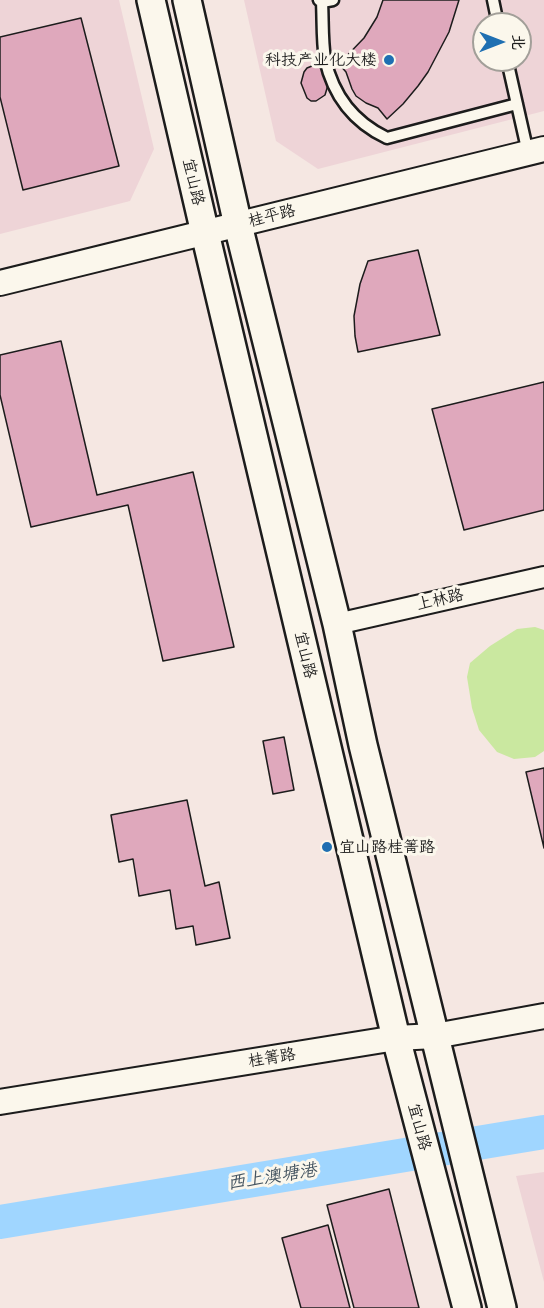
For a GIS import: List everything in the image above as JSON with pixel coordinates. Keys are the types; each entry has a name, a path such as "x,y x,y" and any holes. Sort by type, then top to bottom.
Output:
{"main road":[{"name":"宜山路","path":"151,0 396,1038 467,1308"},
{"path":"187,0 238,225 337,624 363,746 502,1308"}],"street":[{"name":"桂平路","path":"0,283 536,151"},
{"name":"上林路","path":"337,624 544,577"},
{"name":"桂箐路","path":"0,1102 396,1038 435,1036 544,1016"}],"lane":[{"path":"325,1 323,37 325,59 332,81 354,117 372,131 387,138 517,104"},
{"path":"510,72 517,104 536,151"}],"shaded area":[{"path":"0,0 119,0 154,149 130,201 0,234"},
{"path":"244,0 544,0 544,111 318,169 276,141"},
{"path":"544,1172 544,1282 516,1176"}],"green space":[{"path":"535,627 544,630 544,751 535,757 514,759 497,752 479,730 472,708 467,677 470,663 490,646 517,629"}],"building":[{"name":"科技产业化大楼","path":"383,0 459,0 449,32 428,72 403,104 387,119 378,108 356,96 346,72 339,64 364,38 377,17"},
{"path":"81,18 119,166 23,190 0,97 0,37"},
{"path":"312,66 321,68 328,85 325,95 316,101 307,98 301,83 304,72"},
{"path":"418,250 440,335 358,352 354,316 360,284 368,261"},
{"path":"61,341 97,495 193,472 234,647 163,661 128,505 31,527 0,395 0,355"},
{"path":"544,382 544,510 464,530 432,409"},
{"path":"284,737 294,790 273,794 263,741"},
{"path":"544,768 544,848 526,772"},
{"path":"187,800 205,886 219,882 230,938 196,945 193,926 176,929 170,890 139,896 133,859 119,862 111,815"},
{"path":"389,1189 419,1308 354,1308 327,1205"},
{"path":"328,1225 350,1308 301,1308 282,1238"}],"waterway":[{"name":"西上澳塘港","path":"0,1222 544,1132"}],"place":[{"name":"科技产业化大楼","path":"389,60"},
{"name":"宜山路桂箐路","path":"327,847"}]}
